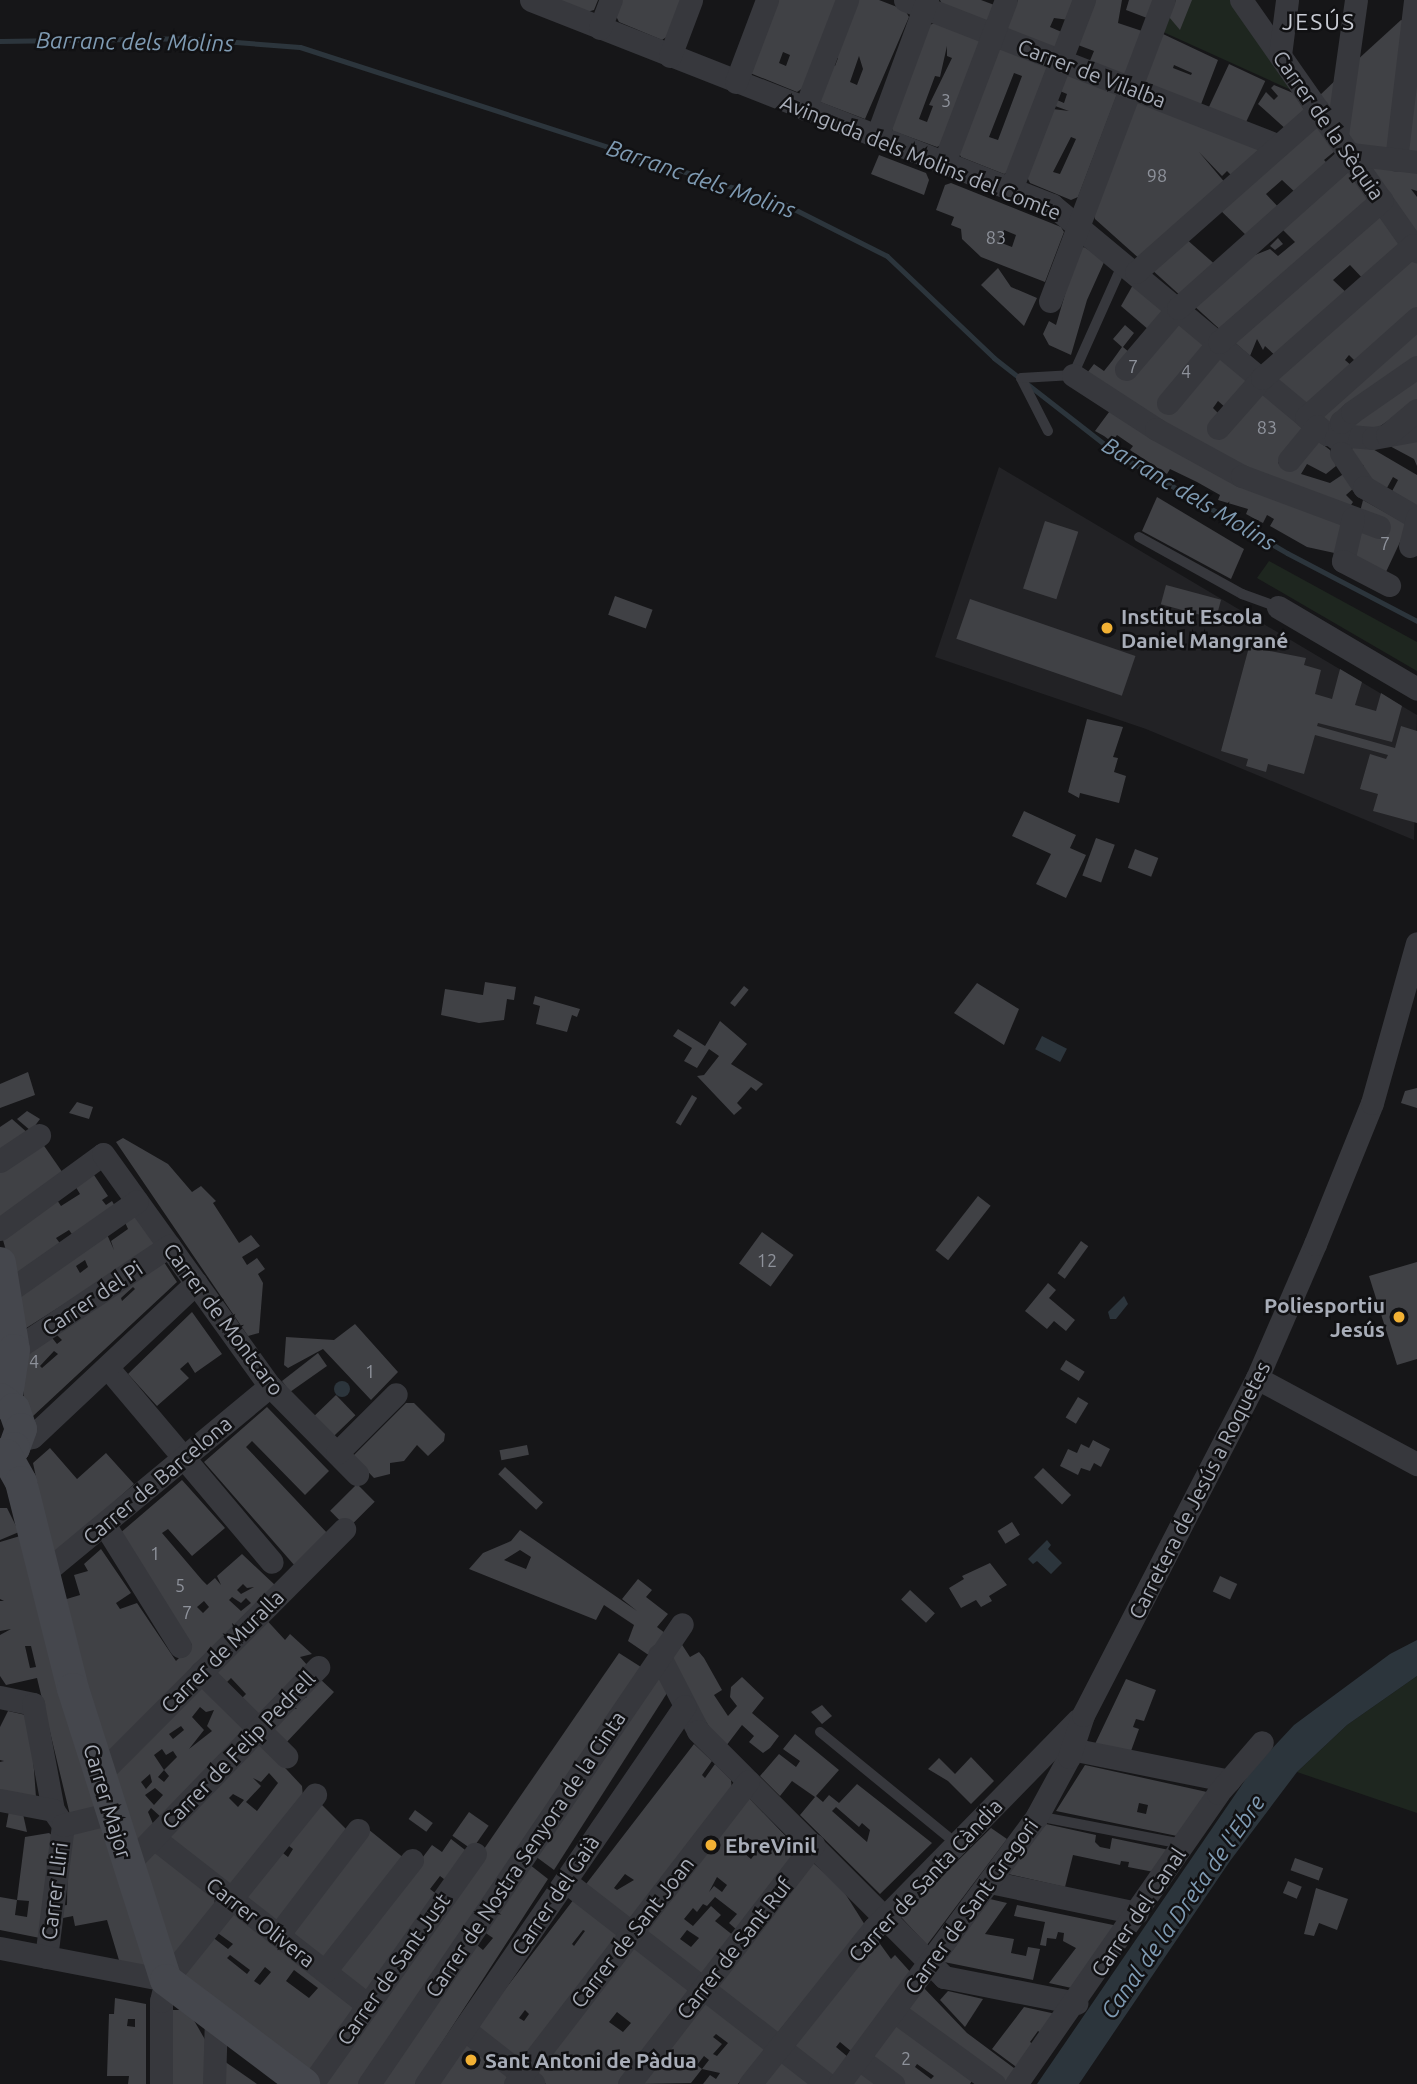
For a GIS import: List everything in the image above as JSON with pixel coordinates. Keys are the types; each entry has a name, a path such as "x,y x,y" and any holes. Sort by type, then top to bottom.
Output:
{"street":[{"name":"Avinguda dels Molins del Comte","path":"531,0 1052,205 1079,223 1325,434 1364,487 1417,518"},
{"path":"600,28 611,0"},
{"path":"670,56 691,0"},
{"path":"736,82 767,0"},
{"path":"805,109 847,0"},
{"path":"944,163 1006,0"},
{"path":"1011,189 1084,0"},
{"path":"1050,301 1164,0"},
{"name":"Carrer de la Sèquia","path":"1241,0 1415,248"},
{"path":"1280,55 1287,0"},
{"path":"1337,135 1356,0"},
{"path":"1126,369 1178,308 1351,154 1407,161 1415,0"},
{"path":"877,136 919,3"},
{"name":"Carrer de Vilalba","path":"919,3 993,36 1279,146"},
{"path":"1130,267 1279,146 1319,110"},
{"path":"1168,403 1219,342 1382,200"},
{"path":"1218,428 1262,379 1415,248"},
{"path":"1325,434 1417,318"},
{"path":"1289,460 1359,406 1417,367"},
{"path":"1073,375 1156,429 1242,476 1378,527"},
{"path":"1386,435 1417,410"},
{"path":"1325,434 1386,435 1417,430"},
{"path":"1353,518 1343,561 1389,585"},
{"path":"1410,546 1417,518"},
{"path":"1278,607 1417,689"},
{"name":"Carretera de Jesús a Roquetes","path":"1083,1716 1257,1378 1372,1103 1417,943"},
{"path":"0,1161 39,1135"},
{"name":"Carrer de Montcaro","path":"0,1229 103,1154 270,1386 357,1474"},
{"path":"3,1401 14,1350 2,1284 137,1201"},
{"name":"Carrer del Pi","path":"14,1350 169,1246"},
{"path":"8,1451 32,1437 196,1283"},
{"path":"107,1367 272,1562"},
{"path":"1257,1378 1417,1464"},
{"name":"Carrer de Barcelona","path":"44,1573 270,1386"},
{"path":"337,1453 396,1394"},
{"name":"Carrer Major","path":"3,1401 19,1419 8,1451 21,1482 100,1774 166,1980"},
{"path":"104,1524 180,1646"},
{"name":"Carrer de Muralla","path":"100,1774 344,1529"},
{"name":"Carrer de Nostra Senyora de la Cinta","path":"369,2084 682,1624"},
{"path":"659,1655 698,1731 944,1978 1076,2003"},
{"name":"Carrer de Felip Pedrell","path":"128,1864 318,1667"},
{"path":"201,1672 286,1756"},
{"name":"Carrer Lliri","path":"0,1698 33,1704 58,1817 46,1957"},
{"name":"Carrer del Gaià","path":"426,2084 685,1706"},
{"name":"Carrer de Sant Gregori","path":"839,2084 1037,1816 1071,1749 1083,1716"},
{"name":"Carrer de Santa Càndia","path":"750,2084 886,1917 1083,1716"},
{"name":"Carrer del Canal","path":"1016,2084 1076,2003 1229,1781 1262,1742"},
{"path":"1071,1749 1229,1781"},
{"name":"Carrer de Sant Joan","path":"524,2081 632,1932 748,1781"},
{"path":"161,2084 161,2001 166,1980 314,1795"},
{"path":"0,1800 58,1817 112,1813"},
{"path":"278,1935 358,1830"},
{"name":"Carrer Olivera","path":"154,1838 368,2005"},
{"name":"Carrer de Sant Ruf","path":"629,2084 813,1845"},
{"name":"Carrer de Sant Just","path":"312,2084 475,1854"},
{"path":"325,1972 412,1860"},
{"path":"565,1881 827,2084"},
{"path":"990,1882 1137,1913"},
{"path":"0,1948 166,1980 304,2084"},
{"path":"894,2011 994,2084"},
{"path":"214,2084 216,2018"},
{"path":"464,2029 524,2081"},
{"path":"858,2059 893,2084"}],"lane":[{"path":"1048,431 1021,378 1073,375 1130,267"},
{"path":"1139,537 1242,594 1278,607"},
{"path":"820,1732 957,1844"},
{"path":"1037,1816 1184,1844"}],"shaded area":[{"path":"1173,0 1234,0 1291,81 1289,89 1161,31"},
{"name":"Institut Escola Daniel Mangrané","path":"999,467 1417,715 1414,840 1146,729 935,657"},
{"path":"1269,561 1417,642 1417,671 1257,578"},
{"path":"1417,1676 1417,1813 1297,1772 1347,1725"}],"water":[{"path":"1042,1036 1067,1049 1060,1062 1035,1049"},
{"path":"1124,1296 1128,1304 1116,1319 1110,1319 1108,1312"},
{"path":"339,1381 345,1381 350,1389 348,1395 339,1397 334,1392 334,1386"},
{"path":"1047,1540 1051,1545 1048,1549 1062,1563 1051,1574 1037,1561 1033,1564 1028,1559"},
{"name":"Canal de la Dreta de l'Ebre","path":"1417,1640 1417,1676 1347,1725 1297,1772 1230,1861 1079,2084 1037,2084 1252,1770 1294,1725 1390,1654"}],"building":[{"path":"558,0 598,0 594,10 587,12"},
{"path":"622,0 683,0 668,36 662,40 619,22 616,16"},
{"path":"778,0 837,0 803,88 797,92 750,73","holes":["783,52 790,55 786,66 779,63"]},
{"path":"856,0 879,0 905,10 909,17 865,119 820,102 818,96 831,64 835,66 838,58 834,57","holes":["859,56 863,69 857,85 850,82"]},
{"path":"940,0 981,0 997,6 990,24 943,6"},
{"path":"1018,0 1077,0 1069,20 1054,18 1050,27 1064,33 1057,50 1006,30"},
{"path":"1095,0 1122,0 1118,23 1142,31 1125,77 1089,63 1094,51 1078,45"},
{"path":"1129,0 1154,0 1147,18 1126,10"},
{"path":"1176,0 1192,0 1180,30 1169,17"},
{"path":"1401,20 1405,21 1388,151 1353,147 1346,135 1355,62"},
{"path":"936,22 984,40 943,144 937,147 893,131 890,125 930,25","holes":["947,46 947,56 952,58 929,105 933,106 927,122 919,119 935,76 940,77"]},
{"path":"1163,34 1218,60 1200,107 1143,84","holes":["1174,65 1192,73 1191,75 1173,68"]},
{"path":"999,46 1051,66 1011,171 1004,174 961,157 958,151","holes":["1014,73 1022,76 998,140 989,137"]},
{"path":"1229,64 1265,81 1244,126 1208,109"},
{"path":"1067,72 1118,92 1078,197 1071,200 1030,183 1027,177 1053,109 1069,111 1055,106 1057,100 1064,103 1067,94 1060,91","holes":["1071,137 1076,139 1060,174 1053,172"]},
{"path":"1342,74 1337,116 1318,97"},
{"path":"1417,78 1417,155 1399,153"},
{"path":"1274,85 1293,93 1307,114 1288,131 1258,104 1266,92 1274,100 1278,96 1271,88"},
{"path":"1137,100 1265,149 1234,178 1227,171 1222,176 1199,152 1227,185 1142,261 1095,219 1093,212"},
{"path":"1314,122 1335,151 1324,160 1330,166 1298,195 1282,180 1266,194 1281,210 1249,238 1218,208"},
{"path":"879,155 926,173 929,180 924,195 871,174"},
{"path":"1363,159 1417,166 1417,191 1411,189 1417,197 1417,236"},
{"path":"1346,166 1371,203 1225,334 1192,304 1251,251 1255,255 1270,249 1278,256 1295,242 1279,226"},
{"path":"951,183 1061,227 1064,232 1045,282 981,257 962,239 961,229 951,225 954,217 936,210 945,185","holes":["1004,230 1016,235 1012,247 999,242"]},
{"path":"1378,212 1404,249 1366,282 1350,265 1333,280 1350,296 1279,359 1265,346 1263,350 1257,339 1250,356 1233,341"},
{"path":"1185,238 1218,267 1183,298 1151,269"},
{"path":"1278,238 1283,244 1275,250 1270,246"},
{"path":"1084,247 1105,260 1087,300 1071,355 1049,345 1043,334 1049,321 1056,325 1078,250"},
{"path":"1412,256 1417,262 1417,310 1357,363 1349,355 1345,360 1353,367 1308,407 1274,377"},
{"path":"998,268 1011,287 1037,298 1024,326 981,285"},
{"path":"1134,283 1165,310 1149,330 1121,306"},
{"path":"1174,316 1248,381 1226,408 1218,401 1213,408 1220,415 1256,388 1306,429 1278,463 1284,466 1313,437 1330,450 1336,466 1326,474 1307,464 1301,474 1330,483 1345,473 1355,487 1346,495 1353,502 1347,511 1262,480 1084,377 1094,364 1104,371 1112,361 1122,347 1113,339 1125,325 1134,333 1123,347 1130,353"},
{"path":"1417,324 1417,364 1333,428 1316,414"},
{"path":"1417,369 1417,401 1379,427 1346,429"},
{"path":"1112,408 1349,524 1339,554 1307,547 1270,526 1274,519 1267,515 1263,523 1246,514 1248,509 1218,500 1220,495 1197,482 1170,469 1167,474 1130,450 1133,446 1117,435 1112,442 1095,431"},
{"path":"1417,434 1417,466 1414,459 1386,444"},
{"path":"1353,447 1371,448 1417,475 1417,508 1389,497 1398,480 1393,477 1383,495 1361,472 1364,466 1348,456"},
{"path":"1157,497 1244,549 1231,579 1142,531"},
{"path":"1363,500 1408,525 1386,572 1349,554"},
{"path":"1045,521 1078,532 1056,599 1023,589"},
{"path":"1166,585 1221,600 1216,619 1161,604"},
{"path":"615,596 653,610 646,628 608,615"},
{"path":"970,599 1135,656 1122,696 956,639"},
{"path":"1249,647 1306,658 1304,665 1321,670 1315,694 1332,699 1340,669 1362,682 1355,705 1376,711 1381,693 1402,706 1392,742 1318,723 1317,726 1395,748 1401,726 1417,731 1417,823 1373,811 1378,794 1360,789 1370,754 1386,759 1388,755 1315,735 1304,774 1268,764 1266,772 1246,766 1248,759 1221,751"},
{"path":"1087,719 1123,727 1113,757 1118,758 1114,772 1126,776 1119,803 1080,793 1079,798 1068,792"},
{"path":"1024,811 1076,835 1070,848 1086,855 1066,898 1036,884 1051,854 1012,836"},
{"path":"1096,838 1115,845 1101,882 1082,876"},
{"path":"1135,849 1158,858 1151,877 1128,868"},
{"path":"485,982 516,987 514,1000 507,999 504,1020 479,1023 441,1015 445,989 483,995"},
{"path":"977,983 1019,1009 1004,1045 954,1013"},
{"path":"744,986 749,990 735,1007 730,1003"},
{"path":"535,996 580,1009 577,1017 572,1015 567,1032 536,1024 540,1006 533,1004"},
{"path":"720,1021 747,1044 731,1064 763,1084 756,1091 751,1087 737,1103 742,1108 734,1115 697,1076 704,1075 719,1056 709,1049 697,1068 684,1061 692,1048 673,1036 678,1029 705,1046"},
{"path":"28,1072 35,1095 0,1108 0,1084"},
{"path":"1417,1088 1417,1108 1401,1103 1405,1091"},
{"path":"692,1095 697,1098 681,1126 676,1122"},
{"path":"77,1102 93,1107 89,1119 69,1113"},
{"path":"27,1111 40,1119 31,1131 17,1119"},
{"path":"12,1119 29,1134 0,1154 0,1127"},
{"path":"123,1138 168,1164 192,1192 201,1186 216,1201 213,1203 239,1243 251,1235 260,1246 242,1257 247,1265 257,1258 265,1269 258,1274 263,1283 259,1333 248,1336 116,1142"},
{"path":"40,1140 65,1176 0,1221 0,1168"},
{"path":"92,1172 108,1196 102,1200 106,1205 112,1201 116,1208 74,1237 69,1230 56,1238 62,1246 14,1279 1,1233 55,1197 61,1206 80,1194 74,1184"},
{"path":"978,1196 991,1206 948,1260 936,1250"},
{"path":"133,1211 156,1246 20,1332 17,1295 105,1230 114,1250 111,1241 128,1229 123,1218","holes":["85,1260 88,1267 80,1273 76,1266"]},
{"path":"762,1232 794,1255 771,1286 739,1264"},
{"path":"1081,1241 1088,1246 1065,1279 1057,1273"},
{"path":"162,1259 177,1282 32,1417 25,1415 21,1352 49,1334 57,1344 62,1340 53,1331","holes":["133,1287 135,1289 122,1301 121,1298","54,1351 58,1354 42,1368 40,1366"]},
{"name":"Poliesportiu Jesús","path":"1417,1262 1417,1359 1397,1365 1369,1276"},
{"path":"1048,1283 1056,1290 1049,1298 1075,1320 1066,1331 1054,1321 1047,1329 1025,1311"},
{"path":"192,1312 222,1354 195,1373 188,1362 180,1369 189,1378 157,1406 128,1374"},
{"path":"355,1324 398,1372 371,1400 323,1349 288,1368 284,1365 286,1337 334,1340"},
{"path":"318,1353 327,1366 290,1392 282,1381"},
{"path":"1066,1360 1085,1372 1079,1381 1060,1369"},
{"path":"336,1395 355,1415 333,1437 314,1417"},
{"path":"1078,1397 1088,1403 1076,1424 1066,1418"},
{"path":"406,1403 414,1403 445,1434 444,1441 428,1456 417,1445 404,1461 390,1463 390,1474 374,1478 353,1456"},
{"path":"267,1407 329,1471 305,1495 252,1441 246,1447 329,1535 295,1566 204,1462"},
{"path":"1093,1440 1110,1449 1101,1467 1094,1463 1090,1471 1081,1468 1078,1475 1060,1466 1068,1449 1077,1453 1081,1444 1089,1448"},
{"path":"527,1445 529,1455 501,1460 500,1450"},
{"path":"50,1448 77,1479 106,1453 134,1484 53,1557 33,1463"},
{"path":"505,1467 543,1502 536,1510 498,1474"},
{"path":"1043,1468 1071,1495 1062,1504 1034,1477"},
{"path":"182,1480 225,1528 192,1556 168,1529 162,1533 202,1580 207,1585 215,1578 221,1585 217,1576 242,1554 276,1586 104,1761 60,1601 80,1595 74,1575 88,1571 84,1564 101,1549 131,1593 116,1603 120,1609 137,1603 176,1661 192,1645 119,1534","holes":["243,1584 247,1588 254,1587 241,1594 237,1590","232,1597 241,1603 246,1598 251,1603 241,1611 229,1600","204,1601 209,1607 203,1613 197,1607"]},
{"path":"357,1484 375,1502 348,1529 330,1511"},
{"path":"0,1508 7,1508 19,1532 0,1540"},
{"path":"1012,1522 1020,1535 1006,1544 998,1531"},
{"path":"520,1530 637,1611 622,1599 638,1579 652,1590 646,1597 668,1614 657,1627 665,1633 650,1656 628,1641 634,1625 604,1605 596,1620 469,1569 483,1553 511,1541","holes":["520,1550 531,1557 526,1569 504,1560"]},
{"path":"20,1536 95,1809 70,1815 37,1678 6,1685 0,1676 0,1635 11,1629 0,1631 0,1601 4,1601 0,1599 0,1542","holes":["25,1646 31,1646 36,1667 30,1668"]},
{"path":"990,1563 1007,1585 989,1596 992,1601 981,1607 976,1600 961,1608 949,1588 964,1579 962,1576"},
{"path":"1220,1576 1237,1584 1230,1599 1213,1591"},
{"path":"910,1590 935,1613 926,1623 901,1600"},
{"path":"262,1615 285,1640 290,1634 312,1654 300,1657 308,1666 257,1718 240,1700 246,1694 231,1678 224,1685 209,1669"},
{"path":"677,1637 690,1657 699,1652 704,1658 722,1690 714,1695 728,1716 737,1706 730,1697 731,1687 742,1677 764,1698 752,1713 779,1736 770,1748 763,1753 749,1742 754,1736 742,1725 726,1746 712,1731 664,1657"},
{"path":"619,1653 641,1667 361,2084 322,2084"},
{"path":"655,1668 669,1690 554,1870 531,1853"},
{"path":"319,1678 334,1692 284,1745 268,1730 290,1708 297,1709 293,1705 307,1697 304,1694"},
{"path":"199,1679 243,1725 243,1734 162,1818 151,1808 148,1812 154,1826 133,1847 107,1774","holes":["200,1707 206,1712 214,1710 207,1726 212,1731 189,1749 204,1730 192,1717","181,1726 184,1730 173,1739 169,1734","162,1749 166,1755 173,1751 177,1757 164,1770 154,1755","164,1770 169,1776 164,1782 158,1777","150,1774 152,1782 146,1789 141,1782","155,1788 163,1795 154,1805 145,1795"]},
{"path":"1126,1679 1156,1690 1144,1721 1136,1719 1133,1727 1139,1729 1131,1751 1095,1744"},
{"path":"822,1705 832,1716 822,1724 811,1712"},
{"path":"8,1711 30,1716 36,1797 0,1795 0,1762 4,1761 0,1760 0,1727"},
{"path":"795,1734 839,1770 816,1796 823,1802 829,1795 839,1803 857,1784 932,1843 880,1894 800,1815 815,1797 792,1781 780,1796 760,1776 779,1754 796,1767 800,1761 783,1749","holes":["836,1807 859,1827 862,1823 870,1830 867,1842 832,1811"]},
{"path":"259,1740 302,1786 303,1797 228,1889 164,1839","holes":["269,1773 278,1783 257,1811 246,1802 261,1786 253,1778 261,1782","233,1794 244,1800 238,1807 229,1798"]},
{"path":"694,1744 712,1761 702,1775 705,1778 715,1764 731,1780 732,1790 629,1923 583,1888","holes":["625,1874 634,1880 617,1890 614,1888"]},
{"path":"971,1757 994,1781 971,1804 948,1781 928,1769 939,1758 955,1774"},
{"path":"1085,1765 1207,1792 1177,1836 1056,1811","holes":["1139,1803 1148,1805 1146,1814 1137,1812"]},
{"path":"746,1795 800,1851 738,1931 729,1923 737,1914 715,1897 707,1906 703,1904 697,1912 693,1908 684,1919 693,1926 711,1906 721,1915 715,1921 734,1936 701,1979 640,1932","holes":["748,1838 762,1845 751,1859 739,1849","717,1877 727,1885 722,1892 714,1886 709,1892","687,1930 699,1938 691,1947 680,1939"]},
{"path":"318,1801 349,1832 277,1927 241,1899 279,1850 288,1857 293,1849 285,1843"},
{"path":"415,1810 433,1823 426,1832 409,1819"},
{"path":"9,1811 23,1814 27,1832 6,1827"},
{"path":"469,1812 489,1826 472,1850 452,1836"},
{"path":"99,1822 130,1915 155,1967 121,1967 107,1920 75,1926 73,1916 58,1919 59,1906 67,1905 68,1832"},
{"path":"1046,1824 1096,1835 1095,1842 1100,1847 1110,1849 1112,1838 1169,1850 1154,1872 1128,1867 1129,1862 1121,1861 1120,1865 1073,1855 1065,1887 1008,1874"},
{"path":"991,1828 1007,1839 927,1945 901,1917"},
{"path":"368,1829 405,1859 322,1963 284,1932"},
{"path":"49,1833 54,1837 40,1938 0,1930 0,1897 17,1900 25,1837","holes":["17,1900 29,1901 27,1917 15,1915"]},
{"path":"451,1839 469,1853 449,1883 440,1876 430,1889 439,1896 368,1997 336,1972 432,1845 442,1852"},
{"path":"155,1848 214,1895 215,1906 173,1959 137,1867"},
{"path":"1295,1858 1323,1868 1319,1880 1291,1870"},
{"path":"525,1861 548,1879 415,2084 378,2084 472,1941 483,1950 493,1938 480,1929"},
{"path":"812,1862 841,1887 865,1925 775,2036 714,1989"},
{"path":"1288,1881 1302,1887 1297,1899 1283,1893"},
{"path":"1316,1888 1348,1899 1337,1930 1319,1923 1314,1936 1304,1934"},
{"path":"574,1899 620,1934 519,2065 474,2030","holes":["583,1930 585,1931 574,1946 572,1944","525,2010 529,2014 524,2021 519,2018"]},
{"path":"990,1899 1007,1903 985,1934 1014,1939 1011,1953 1026,1956 1028,1947 1040,1949 1033,1980 944,1962"},
{"path":"1017,1905 1118,1926 1076,1989 1049,1983 1076,1948 1063,1941 1064,1933 1058,1932 1056,1939 1047,1938 1046,1946 1040,1945 1045,1922 1014,1916"},
{"path":"232,1909 360,2007 311,2075 182,1974 211,1936 228,1949 233,1944 215,1931","holes":["230,1955 250,1970 247,1974 227,1958","265,1967 271,1972 260,1985 254,1981","294,1970 318,1988 309,1998 286,1981"]},
{"path":"875,1937 891,1959 895,1955 913,1975 852,2052 840,2042 836,2047 848,2057 832,2078 789,2046"},
{"path":"632,1943 693,1990 620,2084 546,2084 532,2073","holes":["617,2012 631,2023 623,2032 609,2022"]},
{"path":"923,1987 967,2033 1018,2071 1008,2084 1000,2084 903,2013"},
{"path":"948,1991 983,1999 965,2027 940,2000"},
{"path":"115,1998 146,2004 146,2084 128,2084 129,2076 107,2076 109,2014 114,2014","holes":["128,2019 135,2019 135,2027 127,2026"]},
{"path":"705,2000 767,2047 738,2084 703,2084 710,2075 716,2079 720,2073 702,2069 691,2083 640,2084","holes":["716,2034 728,2043 717,2056 713,2054 722,2044 713,2037","704,2056 709,2060 702,2069 697,2065"]},
{"path":"1024,2007 1056,2014 1044,2035 1038,2031 1030,2042 1036,2046 1019,2069 992,2049"},
{"path":"168,2010 188,2010 207,2043 210,2084 168,2084"},
{"path":"896,2022 974,2078 970,2084 900,2084 867,2060","holes":["917,2064 934,2076 931,2079 915,2067"]},
{"name":"Sant Antoni de Pàdua","path":"466,2039 512,2075 505,2084 432,2084"},
{"path":"780,2056 816,2084 759,2084"},
{"path":"224,2061 257,2084 221,2084"},
{"path":"860,2069 881,2084 848,2084"}],"waterway":[{"name":"Barranc dels Molins","path":"0,41 183,38 300,47 784,204 887,256 994,358 1117,454 1287,553 1417,621"}],"place":[{"name":"Institut Escola Daniel Mangrané","path":"1107,628"},
{"name":"Poliesportiu Jesús","path":"1399,1317"},
{"name":"EbreVinil","path":"711,1845"},
{"name":"Sant Antoni de Pàdua","path":"471,2060"}],"district":[{"name":"JESÚS","path":"1319,22"}]}
